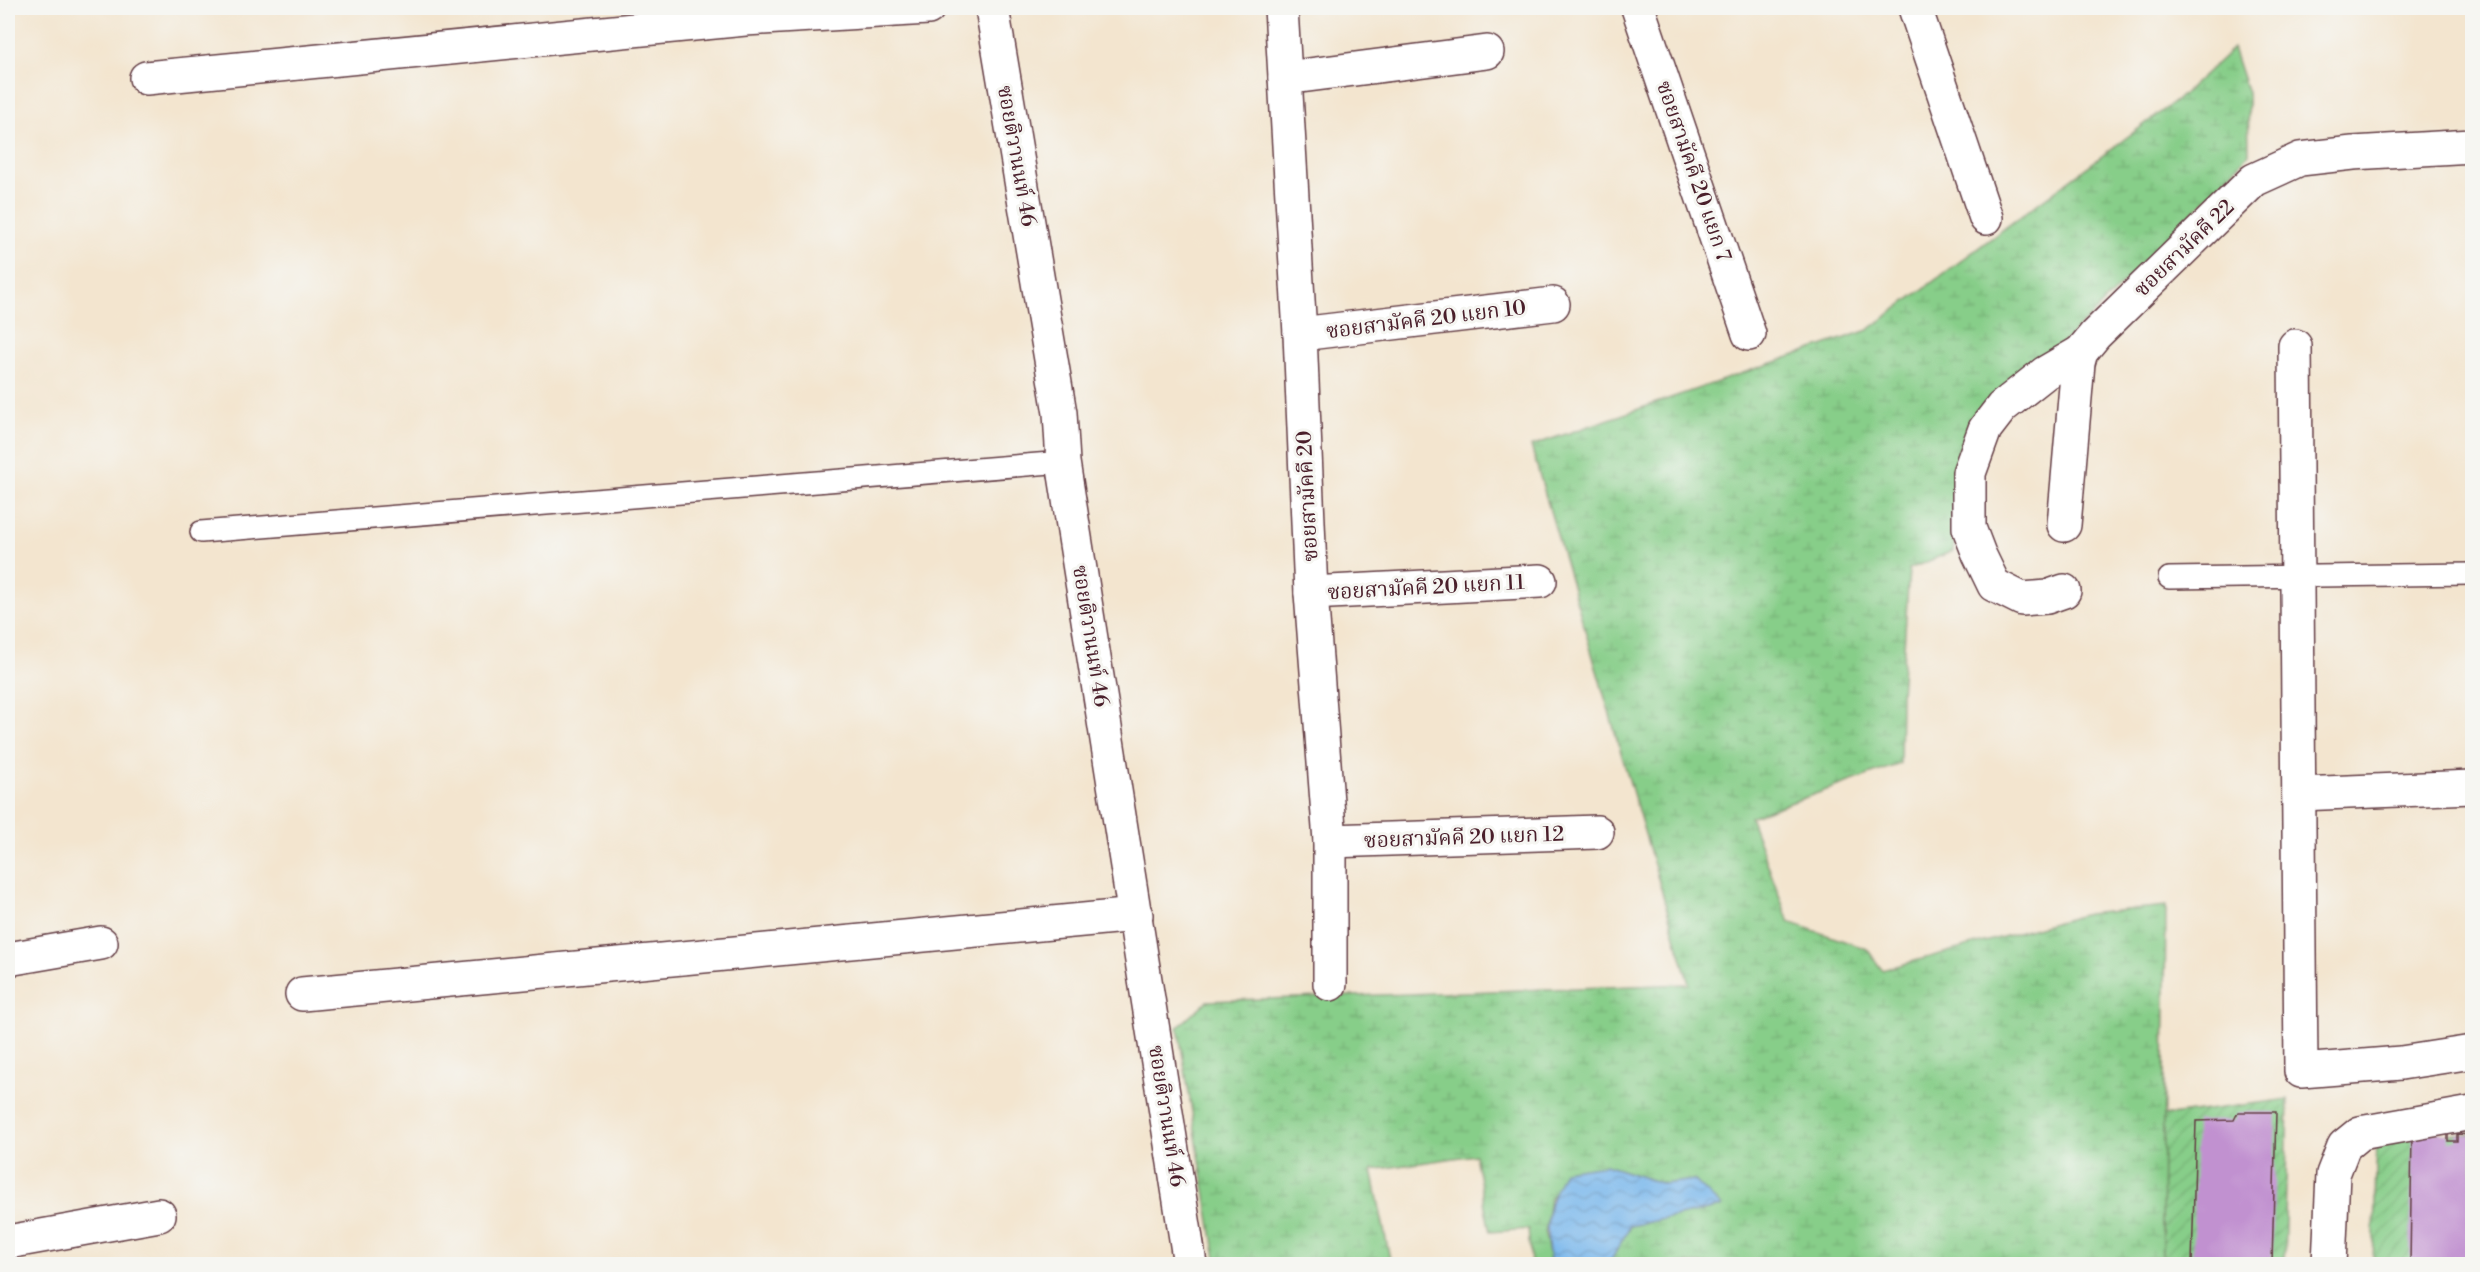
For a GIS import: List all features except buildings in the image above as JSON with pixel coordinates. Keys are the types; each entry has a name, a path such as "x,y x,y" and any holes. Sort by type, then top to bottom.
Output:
{"street":[{"path":"146,78 745,20 928,8"},
{"name":"ซอยติวานนท์ 46","path":"992,8 1060,413 1063,462 1190,1264"},
{"name":"ซอยสามัคคี 20","path":"1281,8 1300,334 1311,593 1330,841 1330,984"},
{"name":"ซอยสามัคคี 20 แยก 7","path":"1638,8 1749,334"},
{"path":"1915,8 1986,218"},
{"path":"1285,78 1486,52"},
{"name":"ซอยสามัคคี 22","path":"2081,352 2103,327 2254,180 2300,159 2354,153 2472,146"},
{"name":"ซอยสามัคคี 20 แยก 10","path":"1300,334 1553,304"},
{"path":"2295,346 2301,1071 2401,1063 2472,1052"},
{"path":"2064,525 2078,363 2081,352"},
{"path":"2064,591 2047,597 2022,599 1994,585 1978,554 1969,528 1969,473 1984,429 2002,407 2044,373 2081,352"},
{"name":"ซอยสามัคคี 20 แยก 11","path":"1311,593 1540,581"},
{"path":"2299,794 2472,787"},
{"name":"ซอยสามัคคี 20 แยก 12","path":"1330,841 1597,832"},
{"path":"303,994 1136,915"},
{"path":"8,958 101,943"},
{"path":"2330,1264 2333,1174 2344,1146 2360,1133 2472,1113"},
{"path":"8,1242 159,1215"}],"lane":[{"path":"201,532 1063,462"},
{"path":"2169,578 2472,574"}],"green space":[{"path":"2233,48 2248,93 2249,155 2096,311 1968,433 1953,551 1909,569 1901,695 1900,764 1750,817 1789,922 1867,949 1882,970 2087,914 2166,906 2162,1264 1609,1264 1630,1226 1721,1207 1694,1180 1664,1184 1605,1165 1550,1198 1545,1234 1551,1264 1531,1264 1528,1229 1490,1232 1475,1155 1372,1170 1391,1264 1217,1264 1178,1027 1207,1001 1689,984 1531,446 1868,330 2177,100"},
{"path":"2288,1099 2284,1264 2162,1264 2163,1116"},
{"path":"2412,1133 2472,1134 2472,1264 2373,1264 2377,1138"}],"water":[{"path":"1605,1165 1664,1184 1694,1180 1722,1207 1630,1226 1609,1264 1551,1264 1547,1238 1548,1216 1553,1196 1564,1171"}]}
